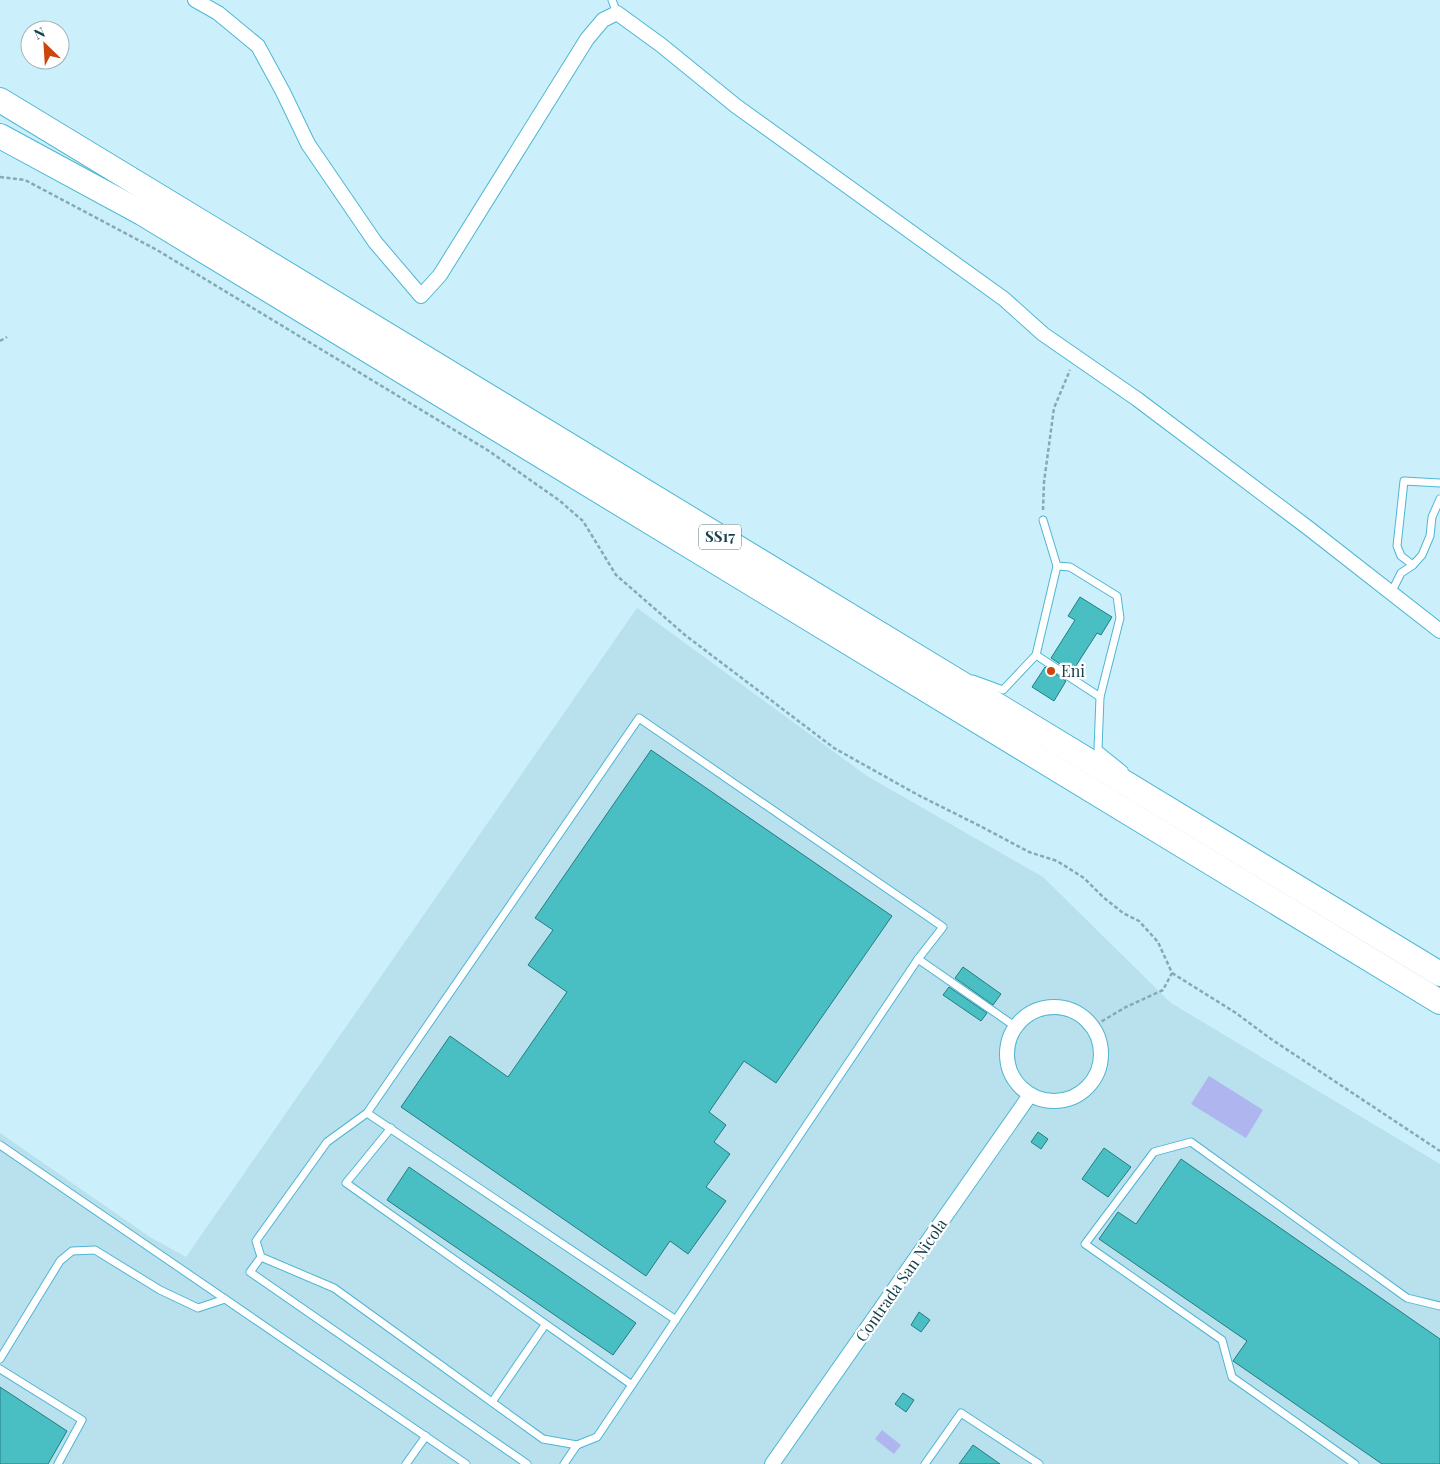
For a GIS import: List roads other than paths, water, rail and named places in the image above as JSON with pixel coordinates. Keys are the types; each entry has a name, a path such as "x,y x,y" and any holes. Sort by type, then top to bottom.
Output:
{"highway":[{"name":"SS17","path":"1,101 1440,974"},
{"name":"SS17","path":"2,137 142,213 1440,1002"}],"street":[{"path":"201,1 258,46 308,144 375,242 421,296 440,275 587,39 615,6 736,106 1004,299 1043,334 1137,399 1307,527 1440,631"},
{"path":"1043,1009 1065,1009 1085,1019 1099,1040 1101,1054 1099,1068 1093,1080 1084,1091 1071,1098 1058,1101 1044,1100 1030,1095 1018,1084 1009,1070 1007,1047 1010,1036 1016,1027 1024,1018 1043,1009"},
{"name":"Contrada San Nicola","path":"772,1464 1030,1095"}],"lane":[{"path":"1414,565 1401,556 1397,546 1404,481 1440,483"},
{"path":"1391,593 1401,573 1414,565 1422,555 1430,536 1432,517 1440,499"},
{"path":"968,676 1003,690 1036,656 1057,566 1043,520"},
{"path":"1057,566 1070,567 1117,596 1120,618 1100,697 1098,749 1129,774"},
{"path":"915,656 959,673"},
{"path":"1036,656 1100,697"},
{"path":"640,718 943,927 918,959 597,1437 577,1445 543,1439 334,1288 262,1256 256,1242 327,1142 367,1113 640,718"},
{"path":"1145,786 1199,828"},
{"path":"918,959 1016,1027"},
{"path":"367,1113 676,1320"},
{"path":"391,1128 346,1183 632,1385"},
{"path":"1354,1464 1232,1377 1222,1340 1085,1244 1154,1152 1191,1142 1407,1298 1440,1306"},
{"path":"0,1145 466,1464"},
{"path":"0,1359 60,1261 72,1250 95,1250 160,1290 198,1308 225,1299"},
{"path":"262,1256 250,1272 527,1464"},
{"path":"492,1402 545,1325"},
{"path":"0,1369 82,1420 58,1464"},
{"path":"924,1464 961,1413 1039,1464"},
{"path":"406,1464 426,1436"},
{"path":"564,1464 577,1445"}],"water":[{"path":"1209,1076 1263,1110 1246,1138 1191,1104"},
{"path":"882,1430 901,1445 894,1454 875,1439"}],"place":[{"name":"Eni","path":"1051,671"}]}
